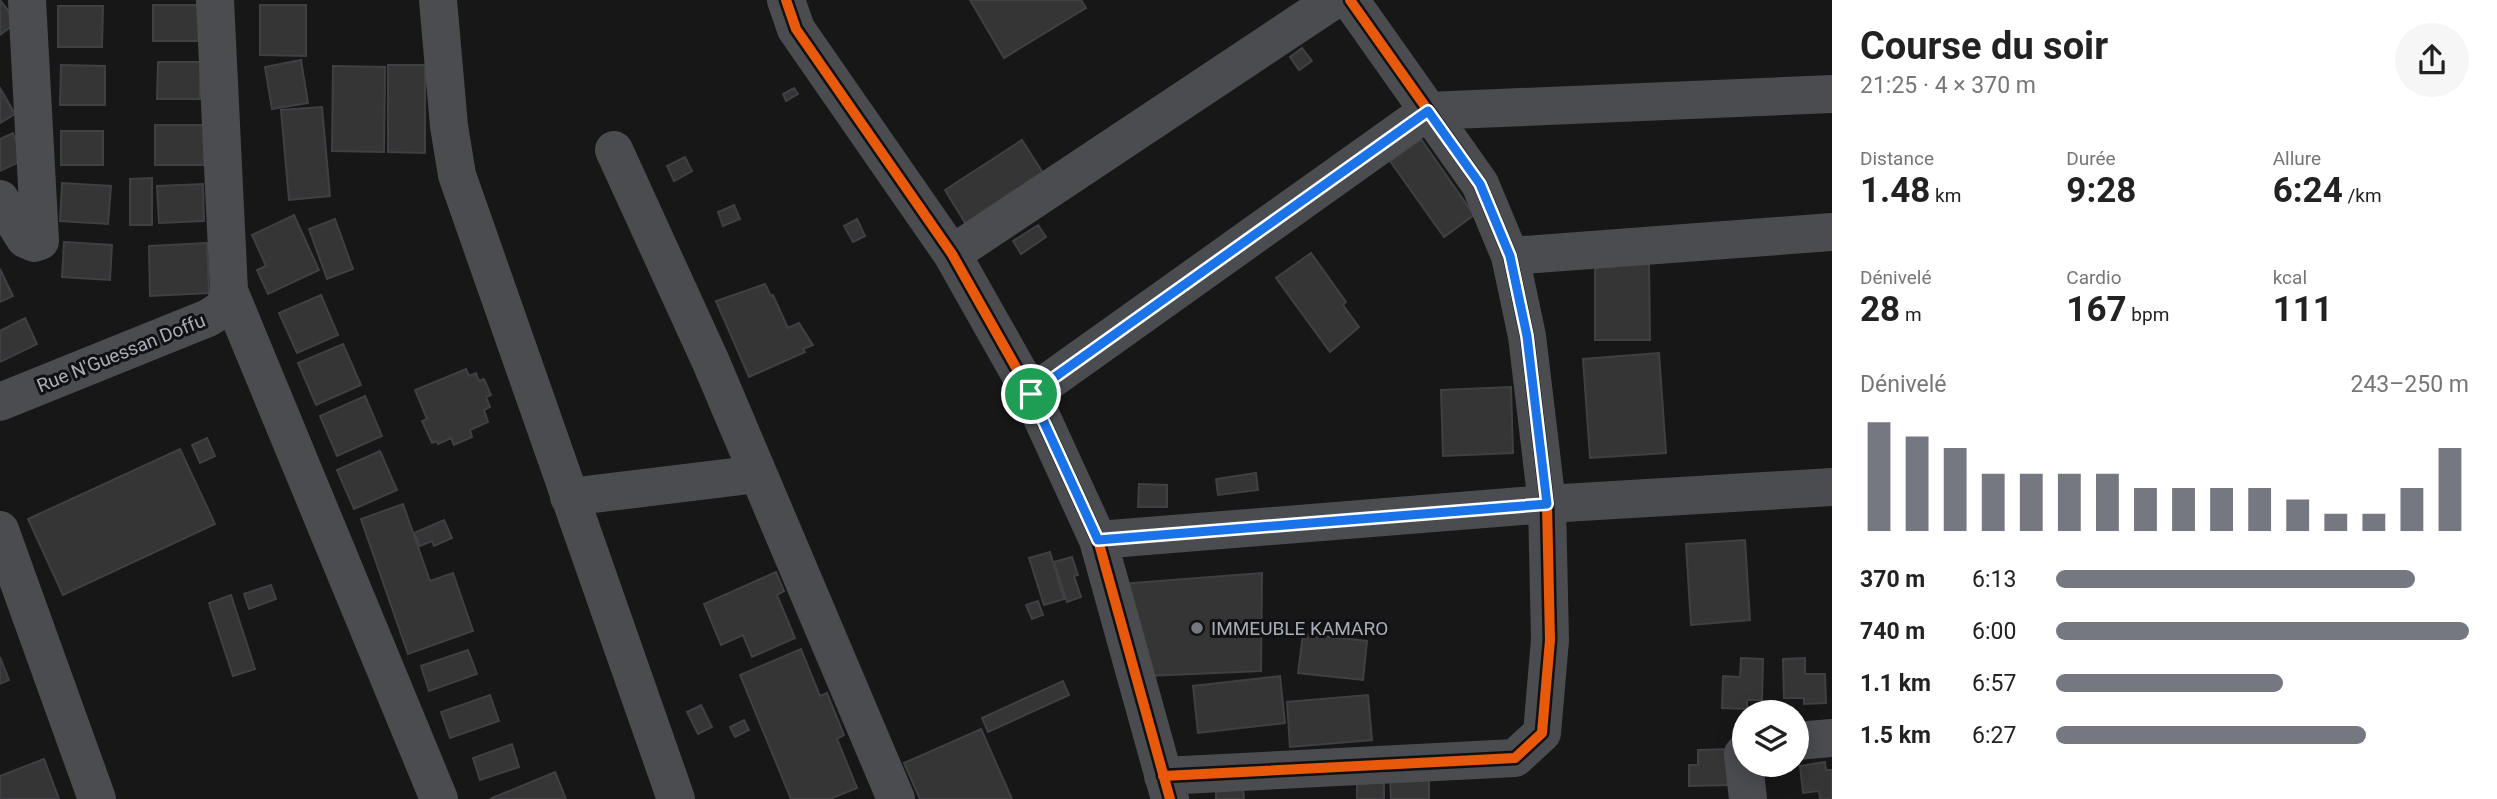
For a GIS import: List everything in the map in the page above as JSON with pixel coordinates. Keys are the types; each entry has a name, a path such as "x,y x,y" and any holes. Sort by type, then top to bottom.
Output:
{"street":[{"path":"0,199 25,239 34,243 40,241 27,0"},
{"path":"215,0 229,291 439,799"},
{"path":"438,0 449,126 457,175 676,799"},
{"path":"786,0 796,29 952,254 1031,394 1098,540 1166,787 1515,758 1542,733 1550,640 1547,504 1527,336 1510,256 1480,184 1350,0"},
{"path":"952,254 1334,0"},
{"path":"1031,394 1428,111 1832,94"},
{"path":"614,150 710,360 895,799"},
{"path":"1510,256 1832,232"},
{"name":"Rue N'Guessan Doffu","path":"0,402 208,318 224,308 229,291"},
{"path":"569,497 758,474"},
{"path":"1098,540 1547,504 1832,487"},
{"path":"0,530 97,799"},
{"path":"1809,740 1832,738"},
{"path":"1746,777 1748,799"}],"building":[{"path":"0,0 17,22 0,35"},
{"path":"970,0 1081,0 1086,8 1004,58"},
{"path":"153,5 199,5 199,41 153,41"},
{"path":"260,5 306,5 306,56 260,55"},
{"path":"58,6 103,6 102,47 58,47"},
{"path":"1302,48 1312,61 1299,70 1290,57"},
{"path":"301,60 308,103 272,109 265,67"},
{"path":"158,62 200,62 200,99 157,99"},
{"path":"61,65 105,66 105,105 60,105"},
{"path":"388,65 425,65 425,153 388,152"},
{"path":"333,66 385,67 384,152 332,151"},
{"path":"0,88 15,114 0,123"},
{"path":"794,88 798,94 786,101 783,94"},
{"path":"322,107 330,196 289,200 281,110"},
{"path":"155,125 204,125 204,165 155,165"},
{"path":"61,131 103,131 103,165 61,165"},
{"path":"13,133 25,159 0,171 0,139"},
{"path":"1421,139 1474,215 1444,237 1390,161"},
{"path":"1022,140 1045,176 967,226 945,190"},
{"path":"685,157 692,171 674,181 667,166"},
{"path":"152,178 152,225 130,225 130,179"},
{"path":"62,183 111,186 108,224 60,221"},
{"path":"203,184 204,221 159,223 157,186"},
{"path":"734,205 740,219 723,226 718,212"},
{"path":"294,215 319,270 268,294 257,270 266,266 252,235"},
{"path":"335,219 353,269 327,279 309,229"},
{"path":"857,219 865,236 853,242 844,226"},
{"path":"1038,225 1046,237 1021,254 1013,241"},
{"path":"64,242 112,245 110,280 62,277"},
{"path":"207,243 209,293 150,296 149,246"},
{"path":"1311,253 1346,302 1343,305 1359,327 1330,352 1276,278"},
{"path":"1595,262 1649,262 1650,340 1595,340"},
{"path":"0,269 13,296 0,302"},
{"path":"765,284 788,328 799,323 813,345 803,349 805,352 749,377 716,301"},
{"path":"321,295 338,335 297,353 279,313"},
{"path":"25,318 37,344 0,362 0,331"},
{"path":"343,344 361,385 316,405 298,363"},
{"path":"1659,353 1666,453 1590,458 1583,359"},
{"path":"466,369 469,376 476,373 479,381 484,379 491,395 486,397 490,407 484,410 488,422 470,430 472,437 454,445 451,438 438,444 437,441 432,443 422,421 427,419 415,390"},
{"path":"1511,387 1513,453 1443,456 1441,390"},
{"path":"365,396 382,436 337,456 320,416"},
{"path":"207,438 215,456 200,463 192,445"},
{"path":"180,449 215,524 63,595 28,519"},
{"path":"380,451 397,490 354,509 337,470"},
{"path":"1256,473 1258,490 1218,495 1216,479"},
{"path":"1139,484 1167,485 1167,507 1138,507"},
{"path":"403,504 430,581 453,573 473,631 408,654 361,519"},
{"path":"444,520 452,538 434,546 432,541 420,546 414,533"},
{"path":"1745,540 1750,620 1691,625 1686,544"},
{"path":"1050,552 1064,599 1044,605 1029,558"},
{"path":"1072,557 1078,575 1074,576 1081,597 1067,602 1054,562"},
{"path":"776,572 784,591 777,595 795,638 752,657 743,635 721,645 704,604"},
{"name":"IMMEUBLE KAMARO","path":"1262,573 1261,671 1147,676 1121,584"},
{"path":"271,585 276,599 249,609 244,594"},
{"path":"231,595 255,669 233,676 209,603"},
{"path":"1038,601 1043,615 1032,619 1026,605"},
{"path":"1303,634 1367,641 1363,680 1298,673"},
{"path":"801,649 820,696 827,693 844,735 837,739 857,788 830,799 791,799 740,675"},
{"path":"468,650 477,674 429,691 421,666"},
{"path":"0,657 9,680 0,684"},
{"path":"1741,658 1763,659 1762,700 1732,700 1732,708 1722,708 1723,676 1740,677"},
{"path":"1805,658 1805,674 1825,674 1826,703 1809,704 1809,700 1804,698 1784,698 1783,659"},
{"path":"1280,676 1285,723 1198,733 1193,686"},
{"path":"1063,681 1069,695 988,732 982,718"},
{"path":"490,695 499,721 450,738 441,712"},
{"path":"1368,695 1372,740 1290,747 1287,702"},
{"path":"701,705 712,727 698,734 687,712"},
{"path":"744,720 749,730 735,737 730,727"},
{"path":"981,729 1012,799 920,799 904,763"},
{"path":"512,744 519,767 480,780 473,758"},
{"path":"1732,749 1733,785 1689,786 1689,765 1698,765 1698,750"},
{"path":"44,759 59,799 0,799 0,776"},
{"path":"1825,762 1826,770 1832,770 1832,799 1820,799 1819,791 1803,793 1801,777 1809,777 1809,765"},
{"path":"555,772 566,799 490,799"},
{"path":"1429,773 1429,799 1391,799 1390,774"},
{"path":"1357,781 1384,781 1384,799 1357,799"},
{"path":"1243,788 1244,799 1216,799 1216,792"}],"cycle path":[{"path":"786,0 796,29 952,254 1031,394 1098,540 1170,799"},
{"path":"1163,776 1515,758 1542,733 1550,640 1547,504 1527,336 1510,256 1480,184 1350,0"}],"place":[{"name":"IMMEUBLE KAMARO","path":"1197,628"}],"route":[{"path":"1428,111 1480,184 1510,256 1527,336 1547,504 1098,540 1031,394 1428,111"}]}
